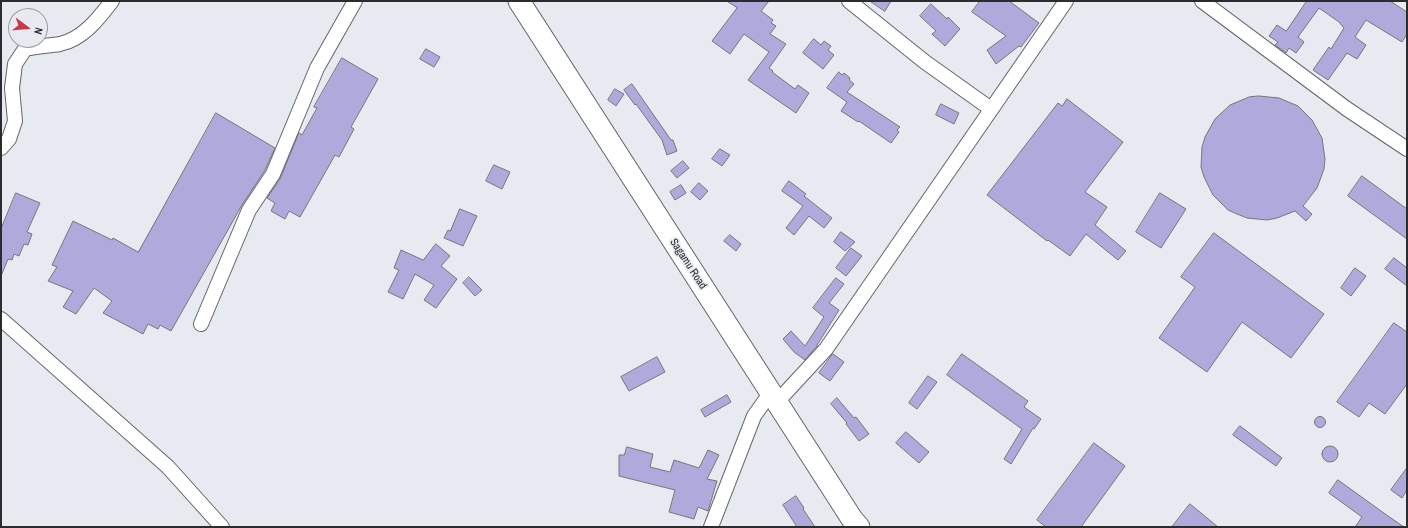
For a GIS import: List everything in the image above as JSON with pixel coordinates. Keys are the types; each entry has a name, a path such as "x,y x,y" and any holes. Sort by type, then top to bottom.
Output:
{"highway":[{"name":"Sagamu Road","path":"519,1 852,519 859,527"}],"street":[{"path":"1,148 9,140 15,122 12,88 15,64 25,49 61,44 82,34 112,1"},
{"path":"201,324 249,210 273,174 317,68 355,1"},
{"path":"849,1 925,62 991,109"},
{"path":"711,527 754,416 826,349 1066,1"},
{"path":"1202,1 1347,109 1407,149"},
{"path":"1,319 168,467 222,527"}],"building":[{"path":"727,1 769,1 761,11 773,20 771,23 776,26 770,34 786,44 769,68 773,71 772,72 795,89 798,85 809,93 796,113 748,80 769,52 744,34 730,54 712,41 737,8"},
{"path":"870,1 891,1 885,11"},
{"path":"980,1 1009,1 1039,23 1021,47 1019,46 996,64 987,50 1006,36 972,12"},
{"path":"1307,1 1390,1 1407,12 1407,34 1402,42 1366,20 1355,37 1366,45 1357,59 1347,53 1328,80 1313,70 1329,47 1331,49 1344,28 1339,22 1319,8 1298,37 1304,42 1296,53 1289,48 1286,53 1275,45 1278,42 1269,36 1277,25 1286,31"},
{"path":"931,4 947,19 948,17 960,29 945,46 932,34 936,31 920,16"},
{"path":"814,39 821,45 824,41 831,46 828,50 834,55 823,69 803,53"},
{"path":"426,49 440,57 434,67 420,59"},
{"path":"342,58 378,79 351,127 354,129 339,157 335,155 300,217 289,211 285,219 271,211 275,203 267,198 280,179 299,133 302,135 317,108 314,107"},
{"path":"839,72 842,75 844,73 854,84 847,92 900,127 897,130 899,132 891,143 859,121 858,122 841,111 847,102 827,88"},
{"path":"632,84 671,140 673,140 677,151 667,155 662,140 624,90"},
{"path":"615,89 624,94 616,106 608,100"},
{"path":"1259,96 1279,98 1298,106 1312,120 1322,138 1325,159 1324,169 1317,188 1303,206 1312,214 1306,221 1295,211 1267,220 1247,218 1237,214 1228,210 1213,195 1204,177 1201,167 1202,147 1205,137 1215,119 1230,105 1249,97"},
{"path":"1067,99 1123,142 1085,192 1107,207 1095,225 1126,251 1118,260 1086,234 1070,256 1048,240 1047,241 987,195 1058,103 1062,106"},
{"path":"941,104 959,113 954,124 936,115"},
{"path":"216,113 275,148 265,170 242,205 171,331 160,325 158,329 148,324 143,334 103,313 112,301 94,288 76,314 63,307 73,291 48,281 57,267 52,265 73,221 112,240 113,238 138,252"},
{"path":"720,149 730,155 722,166 712,159"},
{"path":"683,161 689,168 677,178 671,171"},
{"path":"494,165 510,172 502,189 486,181"},
{"path":"1362,176 1407,209 1407,239 1348,196"},
{"path":"789,181 806,194 804,196 832,218 824,228 809,216 794,235 786,228 803,206 782,191"},
{"path":"699,183 708,191 700,200 691,192"},
{"path":"681,185 686,193 675,200 670,192"},
{"path":"16,193 40,203 27,232 32,234 28,245 24,244 19,256 14,254 12,260 8,259 1,276 1,229"},
{"path":"1160,193 1186,209 1161,248 1136,232"},
{"path":"460,209 477,216 463,246 444,238 448,230 450,231"},
{"path":"841,232 855,242 845,251 834,242"},
{"path":"1214,233 1324,314 1291,358 1242,322 1207,372 1159,338 1195,287 1181,277"},
{"path":"730,235 741,244 736,251 724,241"},
{"path":"436,244 450,256 441,266 457,279 436,308 424,300 434,285 415,274 403,299 388,292 399,270 394,268 401,250 423,260"},
{"path":"851,248 862,256 846,276 836,268"},
{"path":"1394,258 1407,268 1407,286 1385,269"},
{"path":"1355,268 1366,276 1351,296 1341,288"},
{"path":"469,277 482,290 475,296 463,283"},
{"path":"836,278 844,284 829,303 839,310 817,346 805,360 794,352 783,339 791,331 805,346 824,317 813,308"},
{"path":"1394,323 1407,332 1407,384 1385,414 1369,403 1359,417 1337,402"},
{"path":"833,354 844,362 830,381 819,373"},
{"path":"962,354 1028,401 1024,407 1041,419 1034,429 1033,428 1011,464 1004,459 1022,429 947,375"},
{"path":"657,357 665,372 629,391 621,377"},
{"path":"928,376 937,382 917,409 909,403"},
{"path":"727,395 731,402 705,417 701,410"},
{"path":"837,398 854,418 856,417 869,434 859,441 846,424 847,423 831,404"},
{"path":"1320,416 1324,418 1326,422 1324,426 1320,428 1316,426 1314,422 1316,418"},
{"path":"1240,426 1282,458 1276,466 1233,435"},
{"path":"906,432 929,452 919,463 896,443"},
{"path":"1094,443 1125,466 1081,527 1046,527 1037,520"},
{"path":"1330,446 1337,451 1338,454 1333,461 1330,462 1323,457 1322,454 1327,447"},
{"path":"627,447 653,454 650,467 670,472 674,460 699,468 708,450 719,455 707,479 717,481 708,511 698,507 694,519 669,512 675,490 619,476 619,455 624,455"},
{"path":"1407,468 1407,490 1402,498 1391,490"},
{"path":"1338,480 1404,527 1355,527 1362,517 1329,493"},
{"path":"796,496 815,527 797,527 783,505"},
{"path":"1190,504 1218,527 1172,527"}]}
